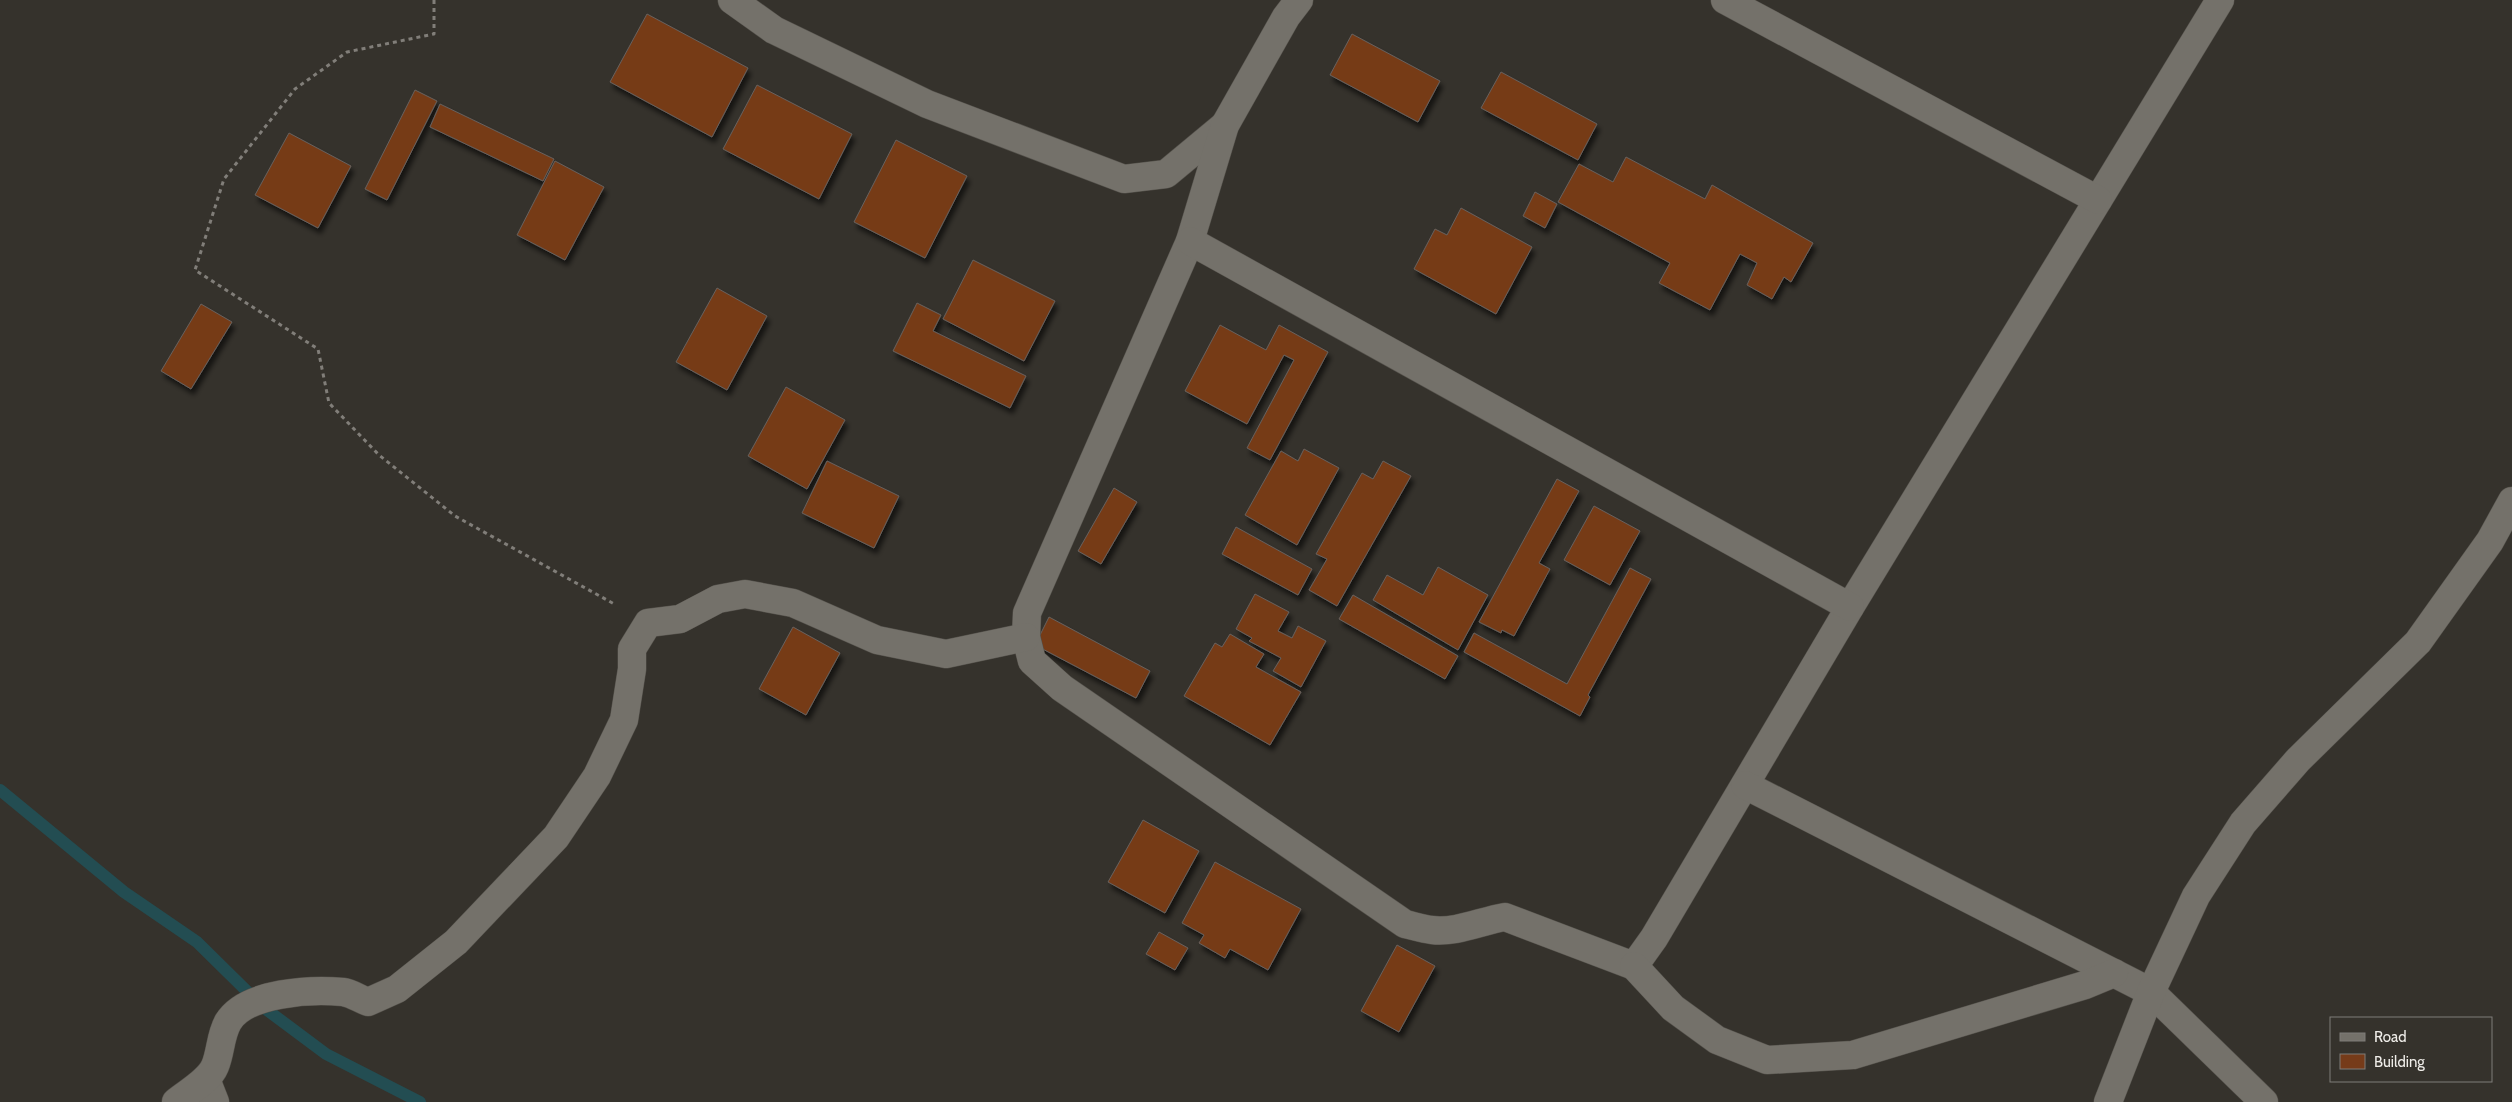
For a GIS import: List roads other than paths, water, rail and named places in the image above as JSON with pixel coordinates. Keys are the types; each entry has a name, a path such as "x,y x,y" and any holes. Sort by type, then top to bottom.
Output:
{"street":[{"path":"732,0 774,30 927,104 1124,179 1166,174 1225,125"},
{"path":"1299,0 1286,18 1225,125 1190,241 1027,614 1026,637 1032,661 1062,688 1405,924 1433,930 1464,928 1485,920 1505,917 1634,966 1674,1008 1717,1040 1767,1060 1853,1055 2085,985 2114,973"},
{"path":"1725,0 2098,200"},
{"path":"1634,966 1654,938 1850,607 2220,0"},
{"path":"1190,241 1850,607"},
{"path":"2108,1102 2152,992 2196,896 2243,823 2298,760 2418,642 2490,541 2512,501"},
{"path":"176,1102 210,1090 219,1045 228,1021 242,1007 267,997 315,992 345,992 368,1002 397,989 456,942 556,837 597,776 624,720 632,669 632,649 648,623 680,619 718,599 745,594 792,603 877,640 946,654 1026,637"},
{"path":"1745,785 2152,992 2264,1102"}],"waterway":[{"path":"0,790 124,892 197,942 263,1007 326,1054 420,1102"}]}
